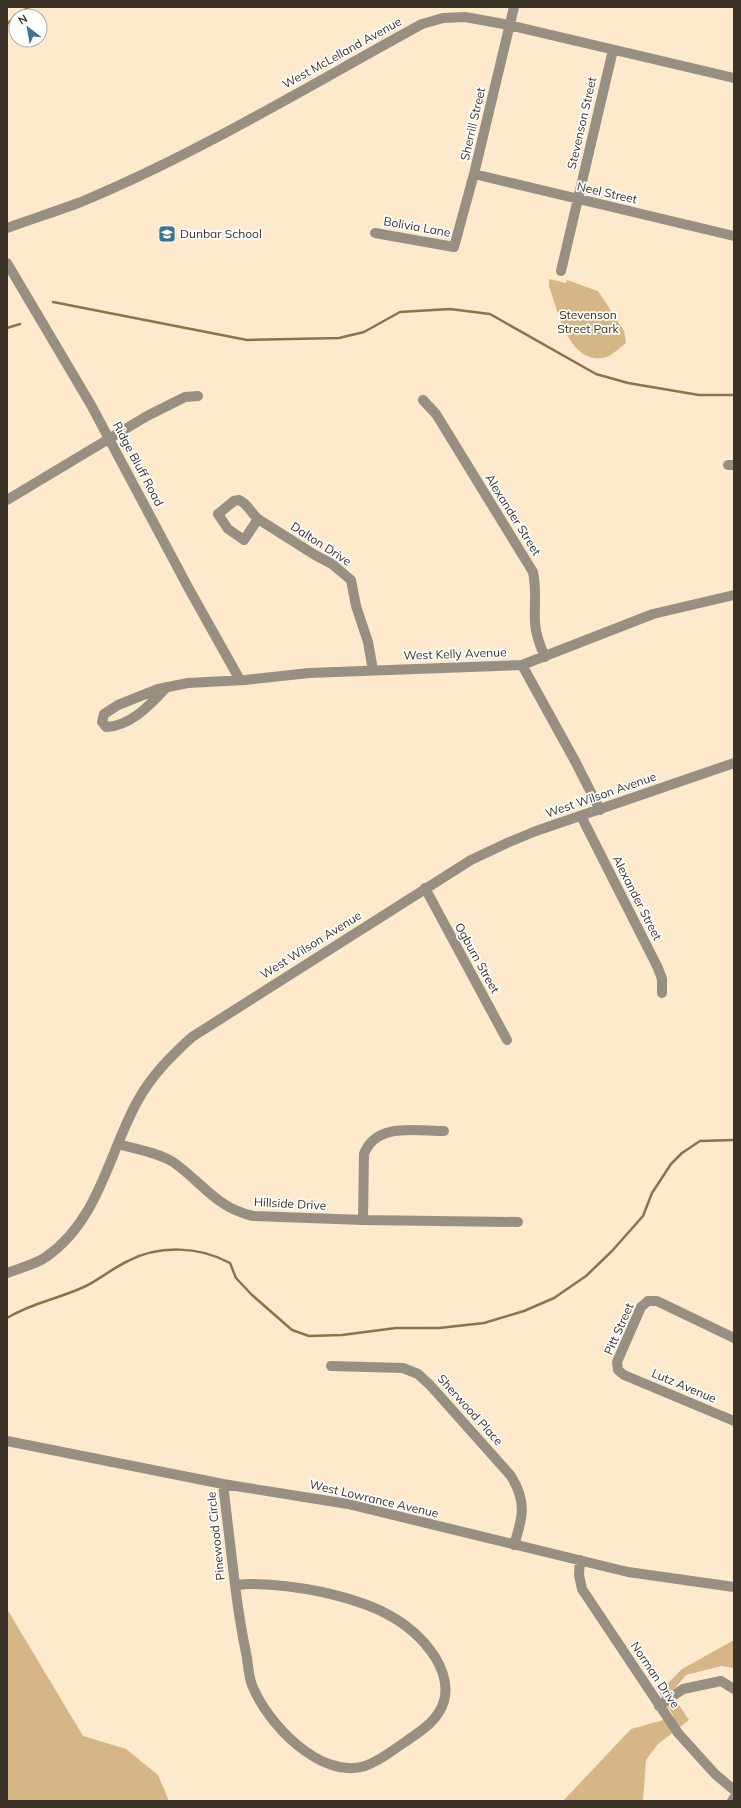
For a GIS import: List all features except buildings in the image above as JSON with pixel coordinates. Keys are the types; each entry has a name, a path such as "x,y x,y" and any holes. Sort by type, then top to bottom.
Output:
{"street":[{"name":"Sherrill Street","path":"454,247 474,174 514,7"},
{"name":"West McLelland Avenue","path":"7,228 80,202 132,179 209,141 422,24 443,18 465,17 509,25 734,78"},
{"name":"Stevenson Street","path":"561,271 613,50"},
{"name":"Neel Street","path":"474,174 734,236"},
{"name":"Bolivia Lane","path":"375,233 454,247"},
{"name":"Ridge Bluff Road","path":"7,263 111,440 189,589 240,680"},
{"path":"7,500 111,440 147,416 185,397 198,396"},
{"name":"Alexander Street","path":"423,400 436,414 533,572 537,589 535,623 538,641 545,657"},
{"name":"Dalton Drive","path":"258,519 332,564 352,580 356,606 368,642 373,670"},
{"name":"West Kelly Avenue","path":"166,688 144,710 126,721 106,727 102,722 104,714 112,708 166,688 188,683 240,680 309,673 522,665 653,614 734,595"},
{"path":"522,665 600,810"},
{"name":"West Wilson Avenue","path":"7,1273 31,1265 45,1257 73,1233 85,1218 137,1102 148,1084 175,1052 192,1037 471,860 507,843 581,816 733,767"},
{"name":"Alexander Street","path":"581,816 658,968 662,979 662,993"},
{"name":"Ogburn Street","path":"425,888 507,1040"},
{"path":"363,1220 364,1154 367,1145 374,1138 390,1131 444,1131"},
{"name":"Hillside Drive","path":"118,1144 171,1161 221,1203 243,1214 268,1218 518,1222"},
{"name":"Pitt Street","path":"624,1375 618,1370 617,1362 641,1307 648,1301 657,1301 734,1338"},
{"name":"Sherwood Place","path":"331,1366 403,1368 418,1374 430,1385 511,1476 520,1490 523,1507 521,1524 514,1545"},
{"name":"Lutz Avenue","path":"624,1375 734,1421"},
{"name":"West Lowrance Avenue","path":"7,1441 223,1484 348,1504 628,1572 734,1587"},
{"name":"Pinewood Circle","path":"223,1484 235,1585 252,1684 266,1710 280,1728 308,1753 330,1766 348,1768 365,1766 381,1758 425,1729 437,1716 444,1700 445,1683 440,1666 420,1638 400,1620 376,1608 350,1598 293,1586 262,1584 235,1585"},
{"name":"Norman Drive","path":"580,1560 579,1575 582,1589 659,1706 678,1733 698,1756 734,1790"},
{"path":"659,1706 683,1689 720,1681 734,1689"}],"green space":[{"name":"Stevenson Street Park","path":"549,279 566,283 567,280 598,291 624,331 626,343 612,354 602,358 591,357 581,352 566,332 556,308 549,286"},
{"path":"7,1609 83,1736 126,1749 158,1775 169,1801 7,1801"},
{"path":"734,1640 734,1668 721,1666 686,1675 671,1693 689,1720 658,1744 646,1760 643,1801 563,1801 631,1729 674,1717 659,1692 682,1669"}],"waterway":[{"path":"53,302 247,340 339,338 364,332 400,312 450,309 490,314 596,374 628,383 699,395 734,395"},
{"path":"7,328 20,324"},
{"path":"7,1318 36,1304 86,1286 122,1264 140,1256 153,1252 179,1250 205,1253 230,1263 236,1278 252,1295 292,1330 309,1336 342,1335 396,1328 439,1328 484,1323 524,1311 554,1298 586,1276 612,1251 643,1216 652,1193 671,1164 682,1153 700,1141 734,1140"}],"place":[{"name":"Dunbar School","path":"167,234"}]}
